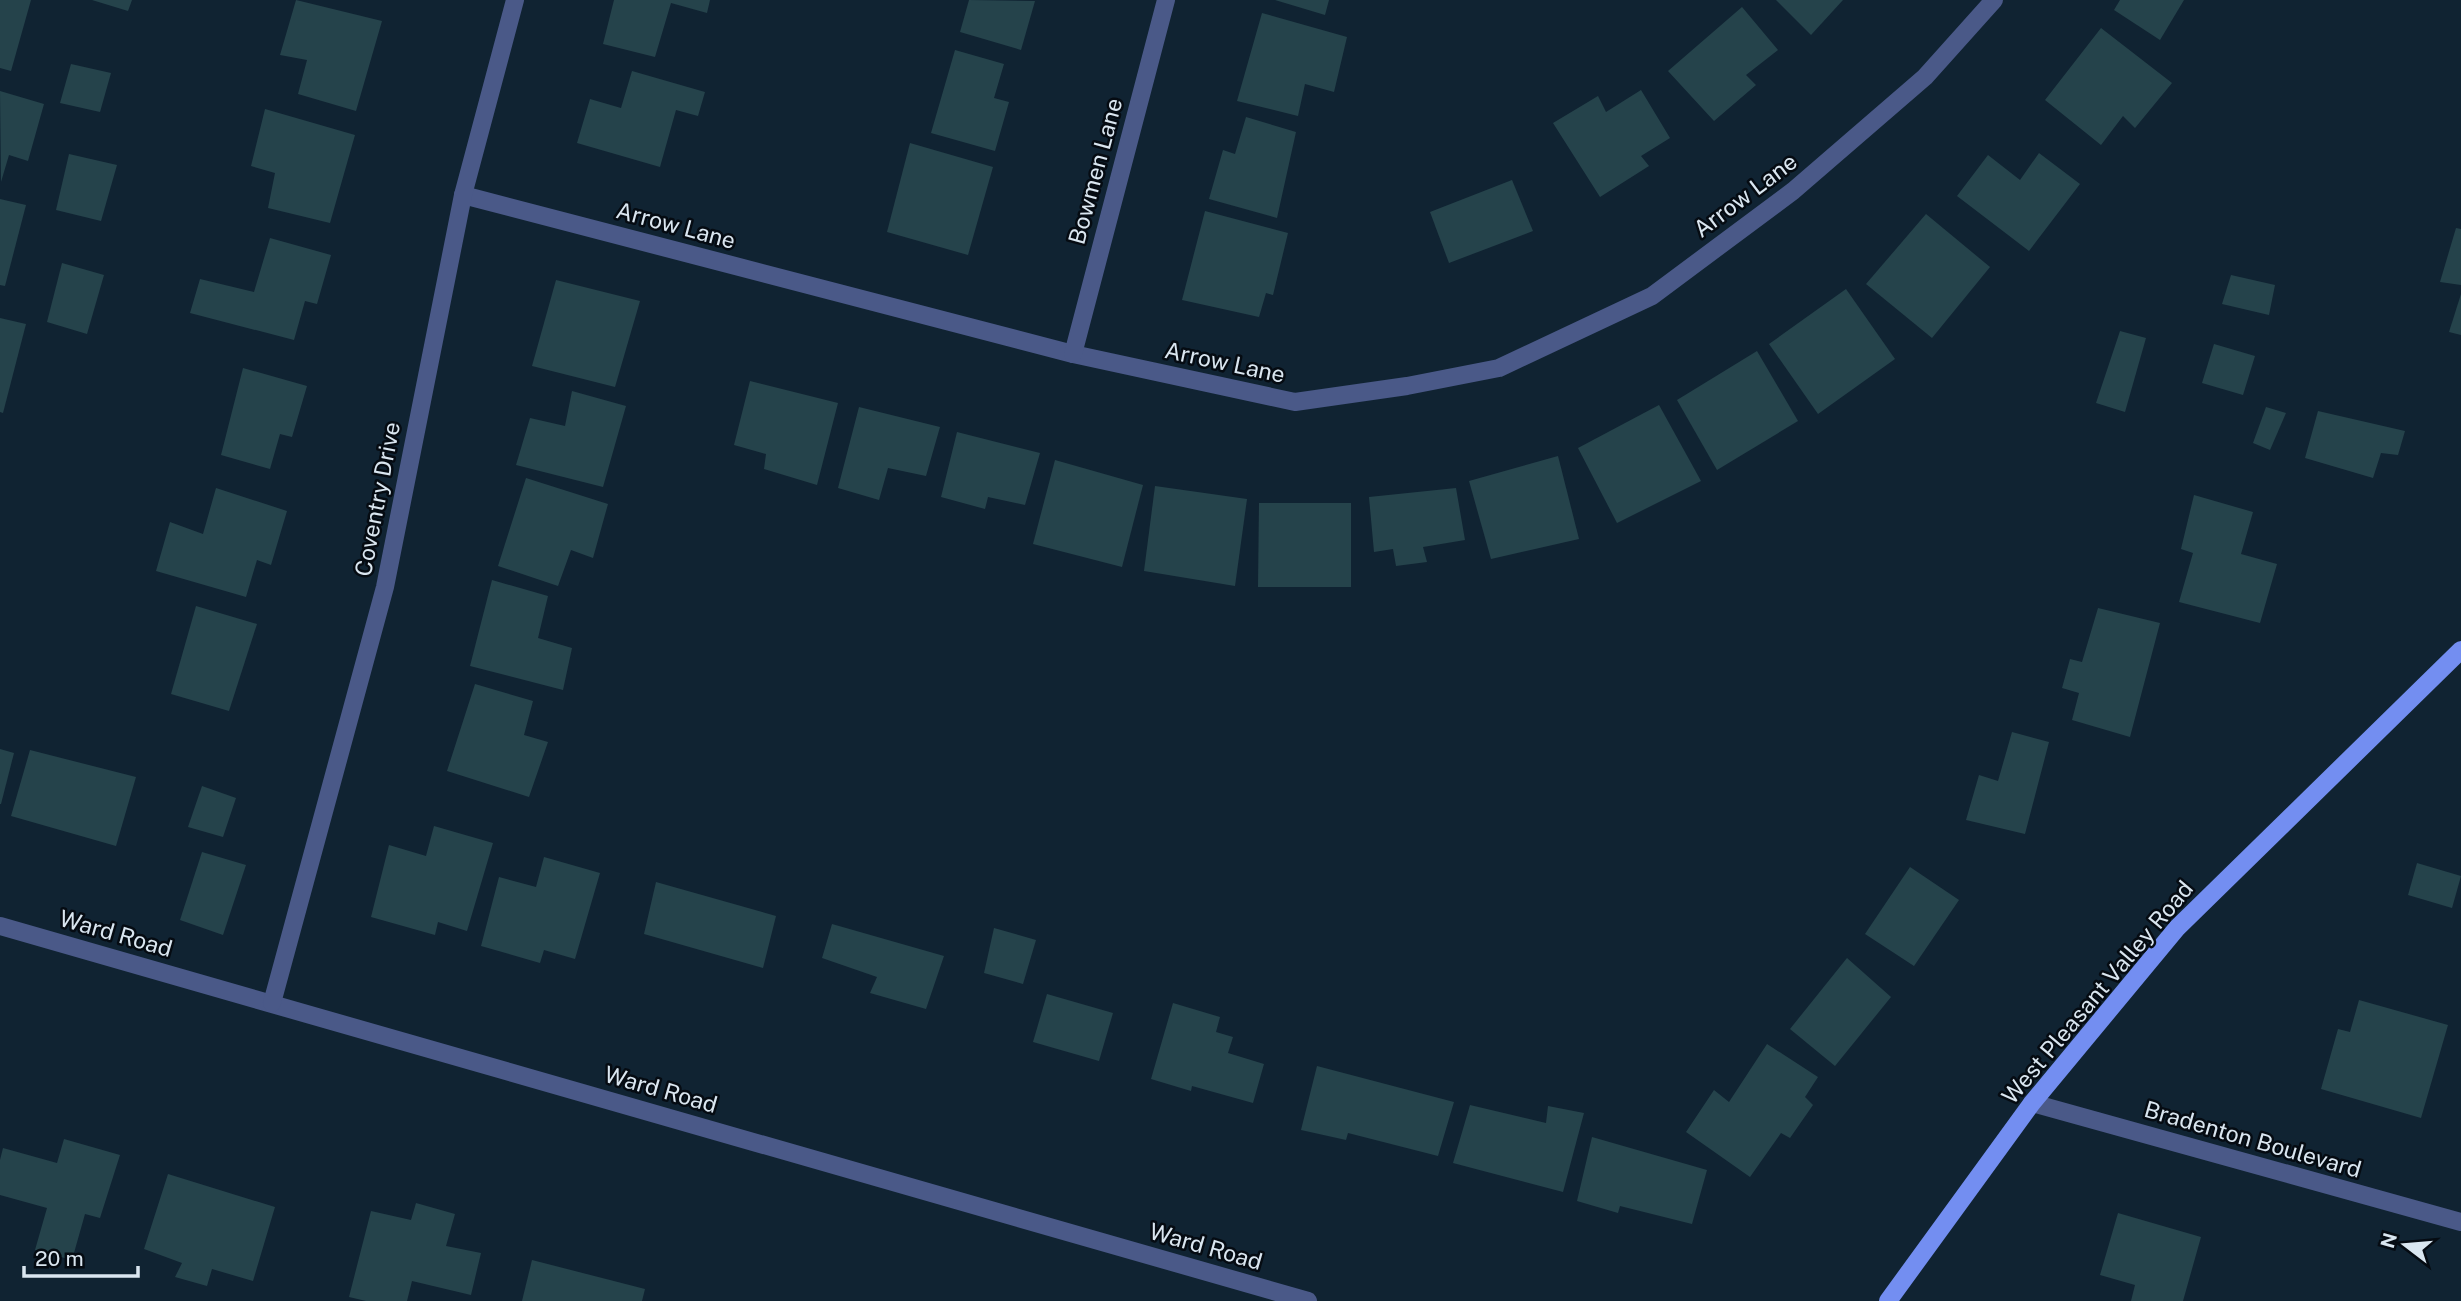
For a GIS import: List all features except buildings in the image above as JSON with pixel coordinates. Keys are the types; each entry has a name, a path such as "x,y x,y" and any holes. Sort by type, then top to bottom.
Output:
{"main road":[{"name":"West Pleasant Valley Road","path":"1888,1301 2032,1103 2177,928 2461,650"}],"street":[{"name":"Coventry Drive","path":"271,1003 385,587 463,195 514,0"},
{"name":"Bowmen Lane","path":"1073,354 1166,0"},
{"name":"Arrow Lane","path":"463,195 1073,354 1295,402 1407,386 1499,368 1653,296 1793,191 1925,77 1994,0"},
{"name":"Ward Road","path":"0,926 1308,1301"},
{"name":"Bradenton Boulevard","path":"2032,1103 2461,1222"}]}
